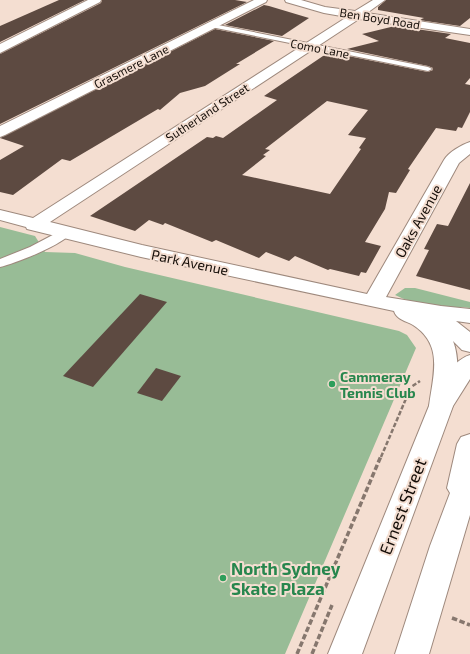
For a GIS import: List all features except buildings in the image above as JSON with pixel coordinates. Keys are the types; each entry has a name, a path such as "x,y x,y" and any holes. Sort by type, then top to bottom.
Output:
{"street":[{"path":"0,49 96,0"},
{"name":"Grasmere Lane","path":"0,132 262,0"},
{"name":"Ben Boyd Road","path":"290,0 324,10 470,32"},
{"name":"Sutherland Street","path":"34,224 380,0"},
{"name":"Oaks Avenue","path":"378,302 452,160 470,147"},
{"name":"Park Avenue","path":"0,216 148,252 378,302 470,316"},
{"name":"Park Avenue","path":"378,302 409,314 424,323 432,329 442,341 446,355 442,406"},
{"name":"Park Avenue","path":"406,307 438,319 453,329 470,345"},
{"name":"Ernest Street","path":"345,654 442,406 459,376 470,363"},
{"path":"457,511 470,444"},
{"path":"412,654 470,474"}],"lane":[{"name":"Como Lane","path":"211,26 428,69"},
{"path":"0,263 18,258 38,249 66,232"}],"path":[{"path":"296,654 411,387 420,381"}],"green space":[{"path":"0,227 35,236 45,252 75,253 125,267 399,331 407,335 416,348 285,654 0,654"},
{"path":"405,288 415,288 470,302 470,308 461,307 461,311 436,307 419,304 395,295"}],"place":[{"name":"Cammeray Tennis Club","path":"332,384"},
{"name":"North Sydney Skate Plaza","path":"223,578"}]}
